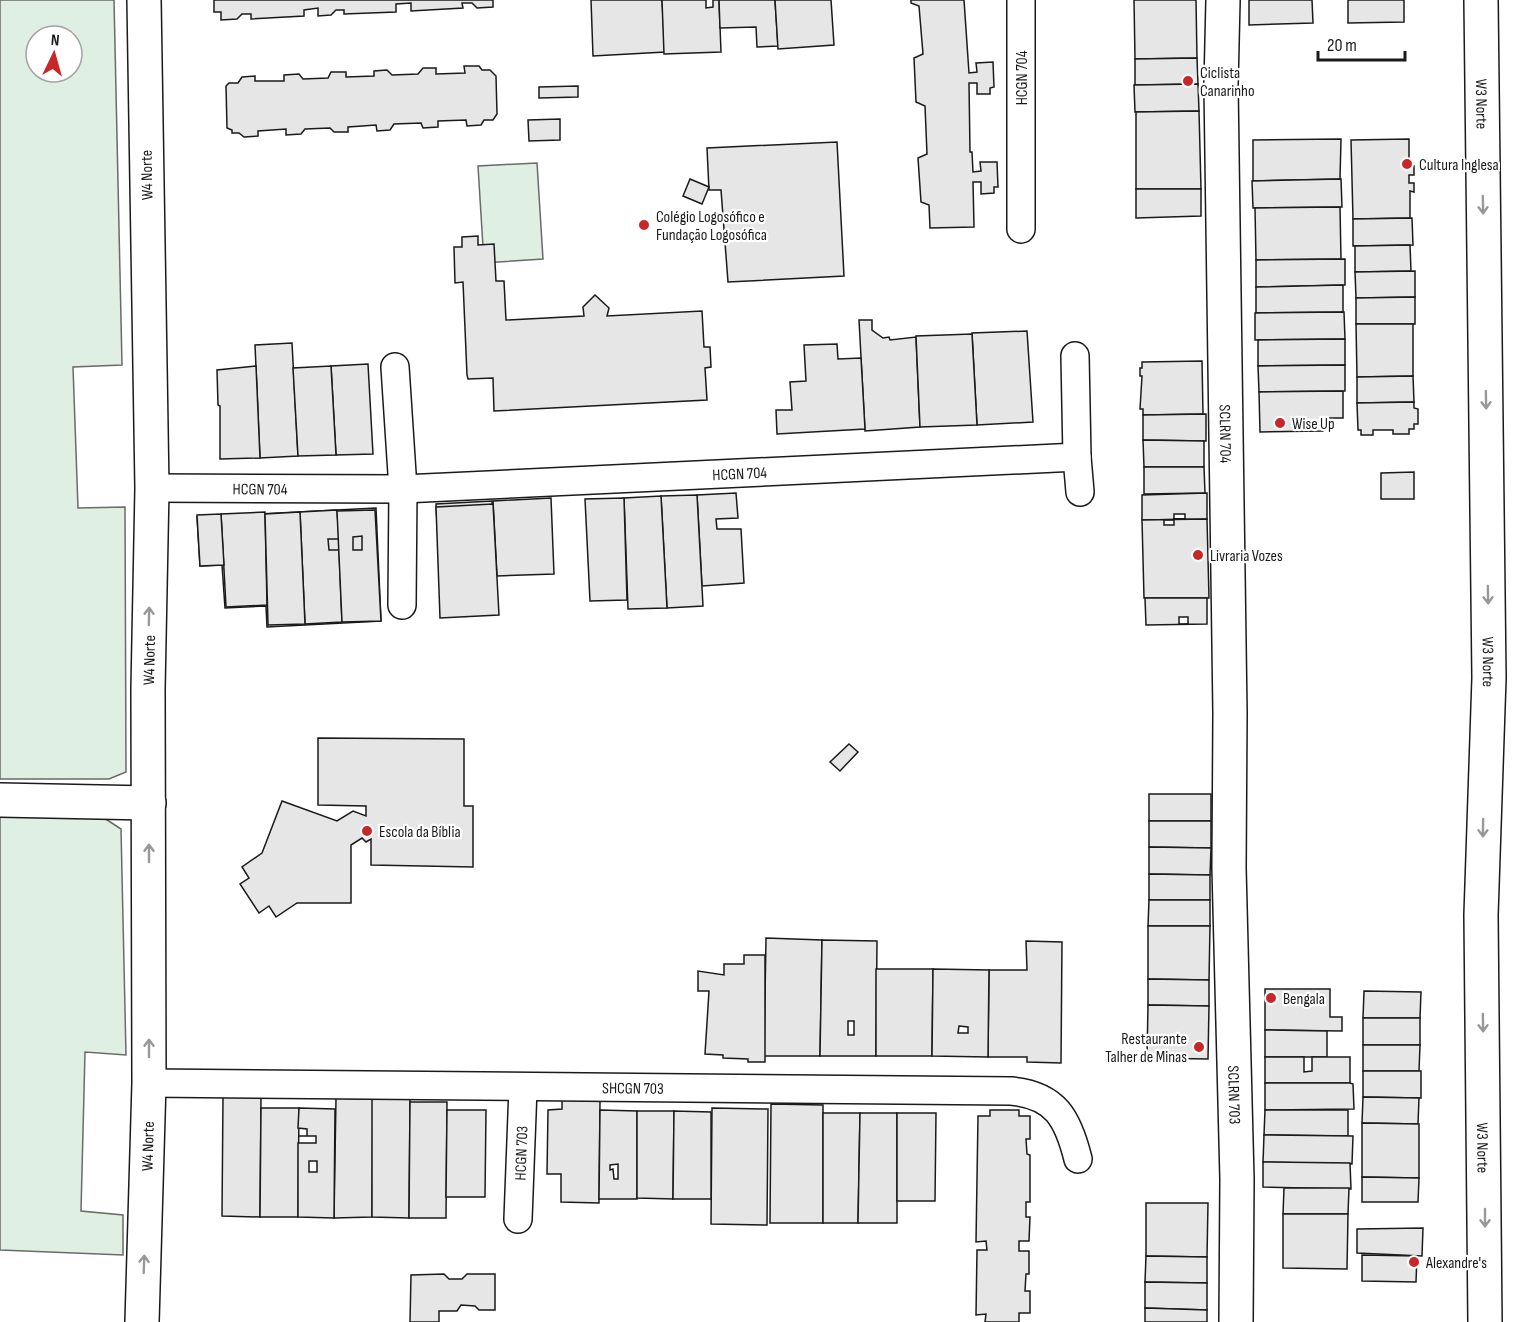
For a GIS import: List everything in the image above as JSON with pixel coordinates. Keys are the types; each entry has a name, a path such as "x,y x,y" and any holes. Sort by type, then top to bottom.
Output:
{"main road":[{"name":"W4 Norte","path":"142,1322 149,1083 152,488 144,0"},
{"name":"SCLRN 704","path":"1223,0 1230,713 1229,868"},
{"name":"W3 Norte","path":"1480,0 1489,678 1481,915 1485,1322"},
{"path":"0,800 149,803"},
{"name":"SCLRN 703","path":"1229,868 1237,1179 1236,1322"}],"street":[{"name":"HCGN 704","path":"1021,0 1021,229"},
{"path":"1075,356 1080,492"},
{"path":"395,367 403,489 402,605"},
{"name":"HCGN 704","path":"152,488 403,489 1077,457"},
{"name":"SHCGN 703","path":"149,1083 1030,1093 1048,1100 1061,1117 1071,1132 1078,1160"},
{"name":"HCGN 703","path":"518,1220 523,1088"}],"green space":[{"path":"0,0 114,0 122,365 73,367 78,508 125,507 126,772 109,779 0,779"},
{"path":"537,163 543,259 484,263 478,166"},
{"path":"98,814 121,829 126,1055 85,1052 81,1211 123,1215 123,1255 0,1250 0,815"}],"building":[{"path":"214,0 493,0 493,7 477,8 472,3 462,3 463,8 411,11 411,3 396,4 396,12 344,14 344,10 336,10 331,15 318,16 318,8 304,10 304,16 251,19 251,14 242,14 237,19 221,20 221,12 214,12"},
{"path":"591,0 662,0 665,52 593,56"},
{"path":"662,0 706,0 706,8 713,7 713,0 719,0 721,52 664,54"},
{"path":"719,0 775,0 778,46 757,47 756,27 720,28"},
{"path":"775,0 831,0 834,45 778,49"},
{"path":"911,0 964,0 969,73 977,72 976,63 993,62 994,87 990,88 990,94 977,94 977,83 969,83 970,152 972,152 973,172 981,171 980,162 997,162 998,187 994,187 994,193 981,194 981,182 973,182 974,227 930,228 929,205 921,202 918,158 927,154 925,106 916,102 914,58 923,54 919,6 911,3"},
{"path":"1134,0 1196,0 1197,58 1135,59"},
{"path":"1249,0 1312,0 1313,23 1249,25"},
{"path":"1348,0 1404,0 1404,22 1348,23"},
{"path":"1197,58 1198,84 1135,85 1135,59"},
{"path":"464,66 479,66 482,70 490,70 496,76 497,114 493,120 484,120 481,125 467,126 466,120 438,121 438,127 423,128 421,123 394,124 390,130 377,131 376,125 348,127 348,132 334,132 330,128 305,129 301,134 286,135 286,129 258,131 258,136 244,137 239,133 232,133 232,130 227,128 226,86 229,83 238,83 242,77 255,76 255,81 284,81 284,75 299,74 303,79 328,78 331,72 346,72 346,77 374,76 374,71 387,70 392,75 418,74 423,68 436,68 436,74 465,73"},
{"path":"1198,84 1199,111 1135,112 1134,85"},
{"path":"578,86 578,97 539,98 539,87"},
{"path":"1199,111 1201,189 1136,189 1136,112"},
{"path":"560,119 560,140 529,141 528,120"},
{"path":"1341,139 1340,179 1253,181 1253,140"},
{"path":"1409,139 1409,166 1414,166 1414,175 1409,175 1409,183 1414,183 1414,192 1410,191 1410,218 1353,219 1351,140"},
{"path":"837,142 844,276 728,282 721,190 709,190 707,148"},
{"path":"690,179 709,187 702,204 683,196"},
{"path":"1341,179 1342,207 1253,208 1252,181"},
{"path":"1136,189 1201,189 1201,216 1136,218"},
{"path":"1340,207 1341,259 1256,260 1255,208"},
{"path":"1412,218 1413,245 1353,246 1353,219"},
{"path":"478,236 478,245 494,244 496,281 504,281 506,320 584,316 583,307 595,295 609,308 607,316 702,311 704,347 710,347 711,367 705,368 707,400 494,411 493,378 468,379 463,282 455,283 454,247 462,247 462,237"},
{"path":"1410,245 1411,271 1355,272 1355,246"},
{"path":"1345,259 1345,285 1256,287 1256,260"},
{"path":"1415,271 1415,297 1356,298 1355,272"},
{"path":"1343,285 1343,312 1256,313 1256,287"},
{"path":"1415,297 1415,324 1356,324 1356,298"},
{"path":"1344,312 1345,339 1255,340 1255,313"},
{"path":"859,320 872,320 872,330 883,338 889,337 890,340 916,337 920,427 865,431"},
{"path":"1356,324 1413,324 1413,376 1357,377"},
{"path":"1027,331 1033,422 977,425 972,333"},
{"path":"972,334 977,425 920,427 916,336"},
{"path":"1345,339 1345,365 1258,366 1258,340"},
{"path":"292,343 298,456 260,458 255,345"},
{"path":"837,344 838,359 861,358 865,429 777,434 776,410 792,410 790,382 806,381 804,345"},
{"path":"1202,361 1203,414 1143,415 1143,409 1140,409 1142,362"},
{"path":"368,364 373,454 336,455 331,366"},
{"path":"1345,365 1345,391 1259,392 1258,366"},
{"path":"256,366 260,458 220,459 217,370"},
{"path":"331,366 336,455 298,456 293,368"},
{"path":"1413,376 1414,402 1357,403 1357,377"},
{"path":"1343,391 1343,418 1323,418 1323,431 1260,432 1259,392"},
{"path":"1414,402 1414,408 1418,409 1418,424 1414,424 1414,429 1409,429 1409,434 1393,434 1393,430 1373,430 1373,435 1361,435 1361,430 1358,430 1357,403"},
{"path":"1206,414 1206,441 1143,440 1143,415"},
{"path":"1143,440 1204,441 1204,467 1144,467"},
{"path":"1144,467 1204,467 1205,493 1144,494"},
{"path":"1414,472 1414,499 1381,499 1381,473"},
{"path":"736,493 738,518 716,519 717,529 741,529 744,583 702,586 697,495"},
{"path":"1207,493 1207,519 1142,520 1142,495","holes":["1174,514 1185,514 1185,519 1174,519"]},
{"path":"697,495 703,606 667,608 661,496"},
{"path":"661,496 667,608 628,609 624,498"},
{"path":"551,498 554,574 497,576 493,501"},
{"path":"624,498 627,600 590,601 585,499"},
{"path":"492,501 498,614 442,617 436,504"},
{"path":"493,504 499,615 440,618 436,507"},
{"path":"376,508 381,621 267,627 266,606 225,608 222,565 200,566 197,517"},
{"path":"337,510 339,539 328,539 329,550 339,550 342,622 305,624 300,512"},
{"path":"375,510 381,621 342,622 337,511","holes":["362,536 362,550 353,550 353,537"]},
{"path":"265,512 267,605 226,607 221,514"},
{"path":"300,512 305,624 268,625 265,514"},
{"path":"221,514 224,565 200,566 197,515"},
{"path":"1207,519 1209,598 1144,598 1142,520","holes":["1164,520 1174,520 1174,525 1164,525"]},
{"path":"1145,598 1207,598 1207,624 1146,625","holes":["1179,617 1188,617 1188,624 1179,624"]},
{"path":"318,738 464,739 464,806 473,806 473,867 371,865 371,839 366,842 362,838 351,845 351,903 297,903 276,917 269,906 259,913 240,884 249,878 242,867 262,853 282,801 337,821 353,811 366,816 366,806 318,805"},
{"path":"849,744 858,752 840,771 830,762"},
{"path":"1149,794 1211,794 1211,821 1149,821"},
{"path":"1149,821 1211,821 1211,848 1149,847"},
{"path":"1149,847 1211,848 1210,875 1149,874"},
{"path":"1149,874 1210,875 1210,900 1149,900"},
{"path":"1149,900 1210,900 1210,926 1148,926"},
{"path":"1148,926 1210,926 1209,980 1148,979"},
{"path":"766,938 822,940 820,1056 764,1056"},
{"path":"822,940 877,941 876,1056 820,1056","holes":["848,1021 854,1021 854,1035 848,1035"]},
{"path":"1026,941 1062,942 1061,1063 1027,1062 1027,1057 988,1057 989,970 1027,970"},
{"path":"744,955 765,955 765,1062 748,1062 748,1059 723,1058 723,1055 705,1054 709,991 698,991 698,971 724,975 724,964 744,964"},
{"path":"876,969 933,969 932,1056 876,1056"},
{"path":"933,969 989,970 988,1057 932,1056","holes":["959,1026 968,1027 968,1033 958,1033"]},
{"path":"1148,979 1209,980 1209,1006 1148,1005"},
{"path":"1265,989 1330,989 1330,1017 1342,1017 1342,1031 1265,1030"},
{"path":"1364,991 1421,992 1420,1018 1363,1018"},
{"path":"1148,1005 1209,1006 1208,1059 1147,1058"},
{"path":"1363,1018 1420,1018 1420,1045 1363,1045"},
{"path":"1265,1030 1327,1031 1327,1057 1265,1057"},
{"path":"1363,1045 1420,1045 1419,1071 1363,1071"},
{"path":"1265,1057 1304,1057 1304,1072 1312,1071 1312,1057 1350,1057 1350,1083 1265,1083"},
{"path":"1363,1071 1421,1071 1421,1098 1363,1097"},
{"path":"1265,1083 1350,1083 1353,1084 1354,1109 1265,1110"},
{"path":"223,1096 261,1096 260,1217 222,1216"},
{"path":"1363,1097 1419,1098 1418,1124 1362,1123"},
{"path":"336,1098 373,1099 372,1217 334,1218"},
{"path":"372,1098 410,1098 409,1218 372,1217"},
{"path":"562,1100 600,1100 599,1203 561,1202 561,1174 547,1174 548,1110 562,1109"},
{"path":"410,1102 447,1102 446,1218 409,1218"},
{"path":"771,1104 823,1105 823,1223 770,1223"},
{"path":"261,1108 299,1108 298,1217 260,1217"},
{"path":"299,1108 335,1109 334,1218 298,1217 298,1143 316,1143 316,1136 307,1136 307,1129 298,1128","holes":["309,1161 317,1161 317,1172 309,1172"]},
{"path":"712,1108 768,1109 767,1225 711,1224"},
{"path":"447,1110 486,1110 485,1197 446,1197"},
{"path":"600,1110 637,1111 637,1199 599,1199","holes":["618,1164 618,1179 614,1179 610,1165"]},
{"path":"990,1110 1019,1110 1019,1116 1030,1116 1030,1139 1026,1139 1027,1154 1030,1155 1030,1202 1026,1202 1026,1217 1030,1217 1029,1241 1019,1241 1019,1251 1029,1251 1029,1274 1026,1274 1025,1291 1030,1291 1030,1313 1019,1313 1019,1322 985,1322 986,1314 976,1315 977,1250 987,1250 986,1241 976,1242 978,1116 990,1116"},
{"path":"1265,1110 1348,1110 1348,1136 1264,1135"},
{"path":"637,1111 674,1111 673,1199 637,1198"},
{"path":"674,1111 711,1112 711,1199 673,1199"},
{"path":"823,1113 860,1113 858,1223 823,1223"},
{"path":"860,1113 897,1113 897,1223 858,1223"},
{"path":"897,1113 936,1113 935,1201 897,1201"},
{"path":"1362,1123 1419,1124 1419,1178 1362,1177"},
{"path":"1264,1135 1353,1136 1352,1164 1263,1162"},
{"path":"1263,1162 1350,1163 1351,1189 1263,1187"},
{"path":"1362,1177 1419,1178 1418,1202 1362,1202"},
{"path":"1284,1188 1349,1188 1348,1214 1283,1214"},
{"path":"1146,1203 1208,1203 1207,1257 1146,1256"},
{"path":"1283,1214 1348,1214 1347,1269 1283,1268"},
{"path":"1423,1228 1422,1256 1357,1253 1357,1229"},
{"path":"1362,1255 1417,1256 1416,1282 1362,1281"},
{"path":"1146,1256 1207,1257 1207,1283 1145,1282"},
{"path":"444,1274 449,1279 462,1279 467,1274 495,1274 495,1310 479,1310 475,1306 461,1305 457,1311 439,1311 439,1322 410,1322 411,1275"},
{"path":"1145,1282 1207,1283 1207,1310 1145,1308"},
{"path":"1145,1308 1207,1310 1207,1322 1145,1322"}],"place":[{"name":"Ciclista Canarinho","path":"1188,81"},
{"name":"Cultura Inglesa","path":"1407,164"},
{"name":"Colégio Logosófico e Fundação Logosófica","path":"644,225"},
{"name":"Wise Up","path":"1280,423"},
{"name":"Livraria Vozes","path":"1198,555"},
{"name":"Escola da Bíblia","path":"367,831"},
{"name":"Bengala","path":"1271,998"},
{"name":"Restaurante Talher de Minas","path":"1199,1047"},
{"name":"Alexandre's","path":"1414,1262"}]}
